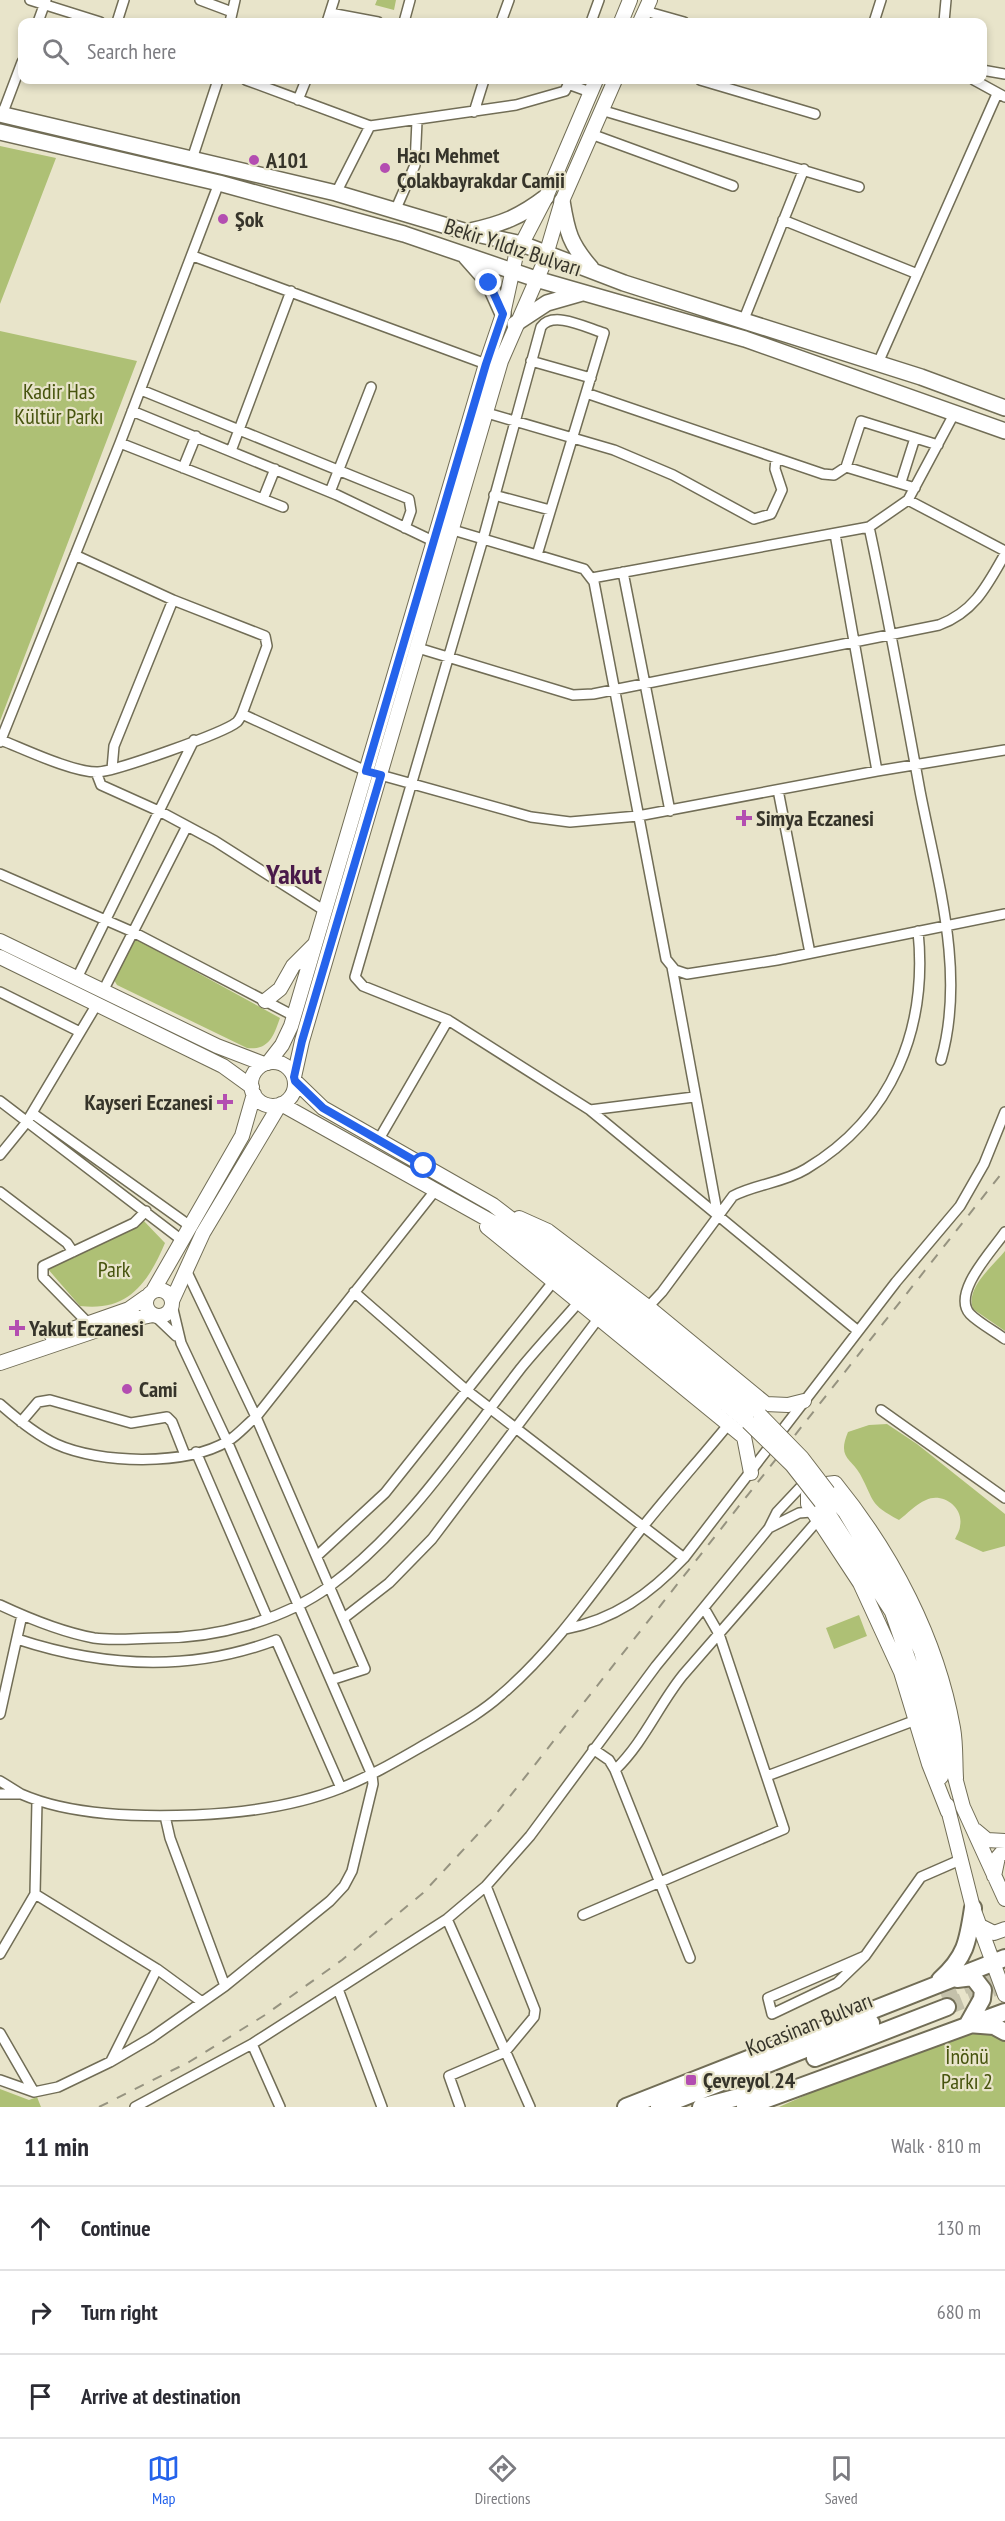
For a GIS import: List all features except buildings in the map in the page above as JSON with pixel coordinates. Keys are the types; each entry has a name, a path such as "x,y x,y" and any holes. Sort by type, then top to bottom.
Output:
{"highway":[{"path":"939,1997 968,1942 974,1908"},
{"path":"626,2107 723,2068 939,1997 999,1960"},
{"path":"939,1997 965,1976 977,1980 983,1994 968,2024"},
{"name":"Kocasinan Bulvarı","path":"673,2105 939,1997"},
{"path":"745,2107 1005,2012"},
{"path":"968,2024 994,2026 1005,2032"},
{"path":"701,2107 855,2066"},
{"path":"673,2105 723,2068"}],"main road":[{"name":"Bekir Yıldız Bulvarı","path":"1,114 336,193 467,232 522,244 624,283 744,319 1005,408"},
{"name":"Bekir Yıldız Bulvarı","path":"0,132 219,183 404,234 536,279 745,339 1005,431"},
{"path":"467,232 512,219 546,197"},
{"path":"562,201 568,236 575,251 593,270"},
{"path":"464,255 489,283 509,319 547,303 582,292"}],"street":[{"path":"30,0 46,2 89,18"},
{"path":"118,18 124,0"},
{"path":"200,0 232,12"},
{"path":"231,18 236,0"},
{"path":"328,18 334,0"},
{"path":"406,18 410,0"},
{"path":"502,18 509,0"},
{"path":"592,18 599,0"},
{"path":"623,18 630,0"},
{"path":"875,18 881,0"},
{"path":"944,18 946,0"},
{"path":"40,18 46,2"},
{"path":"645,11 670,18"},
{"path":"330,13 357,18"},
{"path":"987,69 1004,70"},
{"path":"1,114 18,72"},
{"path":"192,159 217,84"},
{"path":"256,84 370,126 417,121 528,102 565,91 568,84"},
{"path":"298,100 304,84"},
{"path":"474,112 483,84"},
{"path":"0,2080 34,2092 58,2087 110,2062 151,2038 225,1986 330,1901 344,1886 352,1870 373,1784 372,1775 227,1441 181,1343 168,1325 146,1306 150,1294 183,1241 242,1136 253,1091 254,1074 282,1045 294,1016 486,364 509,319 536,279 547,253 562,201 613,84"},
{"path":"714,84 815,114"},
{"path":"878,363 915,273 1001,96 981,84"},
{"path":"0,1363 124,1321 165,1315 203,1233 280,1105 291,1098 302,1041 487,413 509,319 516,255 546,197 593,86"},
{"path":"602,110 859,187"},
{"path":"395,211 415,165 417,121"},
{"path":"336,193 370,126"},
{"path":"591,134 733,186"},
{"path":"744,319 804,170"},
{"path":"75,555 173,600 265,636 267,646 238,721 194,740 112,769 96,772 1,741 132,411 141,390 219,183"},
{"path":"783,220 915,273"},
{"path":"193,256 486,364"},
{"path":"231,452 291,291"},
{"path":"537,555 604,333 556,319 545,322 541,327 483,539 355,977 363,986 448,1020 590,1110 858,1331"},
{"path":"531,361 591,378"},
{"path":"330,492 371,387"},
{"path":"141,390 409,499 411,511 405,528"},
{"path":"586,393 829,475 838,473 846,467 861,421 938,445"},
{"path":"132,411 330,492 433,541"},
{"path":"487,413 615,450 754,519 771,514 781,494 776,459"},
{"path":"592,578 869,527 908,500 954,414"},
{"path":"183,468 196,436"},
{"path":"901,482 915,438"},
{"path":"120,443 283,507"},
{"path":"846,467 915,488"},
{"path":"263,499 275,469"},
{"path":"494,495 550,510"},
{"path":"418,648 573,695 615,690 939,625 962,614 981,597 1005,553 908,500"},
{"path":"869,527 892,635 945,925 952,995 949,1033 941,1060"},
{"path":"453,530 584,569 592,578 666,959 672,967 694,1097 718,1216"},
{"path":"835,534 877,771"},
{"path":"623,572 670,811"},
{"path":"112,769 114,746 173,600"},
{"path":"242,714 366,771 543,819 584,822 670,811 877,771 1005,750"},
{"path":"76,978 161,812 194,740"},
{"path":"96,772 101,785 187,826 325,911"},
{"path":"778,790 810,953"},
{"path":"0,1155 26,1123 100,997 187,826"},
{"path":"0,874 133,932 294,1016"},
{"path":"672,967 687,974 810,953 1005,914"},
{"path":"648,1307 662,1292 733,1196 792,1176 813,1164 852,1132 882,1096 902,1060 916,1019 921,968 918,931"},
{"path":"0,941 76,978 100,997 223,1066 253,1091 264,1104 280,1105 510,1233 758,1414 770,1418 766,1430 744,1437"},
{"path":"265,1001 280,989 293,966 315,944"},
{"path":"0,957 217,1046 266,1064 285,1065 323,1108 493,1206 548,1231 648,1307 758,1414 792,1465 823,1502 892,1612 916,1681 936,1753 948,1812 974,1908 980,1926 999,1960 1005,1995"},
{"path":"0,992 80,1032"},
{"path":"379,1139 448,1020"},
{"path":"590,1110 694,1097"},
{"path":"0,1101 183,1241"},
{"path":"565,1629 613,1614 631,1605 657,1587 684,1558 858,1331 960,1206 984,1164 1005,1112"},
{"path":"32,1113 190,1226"},
{"path":"0,1192 68,1243 73,1252"},
{"path":"0,1404 21,1422 57,1444 90,1455 136,1460 185,1455 227,1441 256,1417 434,1192"},
{"path":"493,1206 627,1308 758,1414"},
{"path":"465,1208 578,1304 744,1437 751,1473"},
{"path":"88,1323 42,1272 46,1263 134,1222 146,1211"},
{"path":"1005,1232 969,1282 965,1297 970,1313 1005,1339"},
{"path":"186,1270 318,1555 365,1669 332,1680"},
{"path":"318,1555 385,1493 465,1389 553,1282"},
{"path":"0,1353 129,1309 150,1294 165,1291 172,1303 181,1343"},
{"path":"354,1292 465,1389 684,1558"},
{"path":"0,1605 46,1626 95,1638 180,1638 223,1632 299,1604 331,1586 402,1520 522,1368 578,1304"},
{"path":"344,1618 389,1583 432,1539 598,1319"},
{"path":"21,1422 38,1402 50,1400 131,1423 166,1417 172,1422 185,1455"},
{"path":"758,1414 804,1401"},
{"path":"881,1410 1005,1498"},
{"path":"0,1781 37,1801 113,1814 165,1815 255,1809 299,1801 341,1788 372,1775 489,1706 513,1684 565,1629 643,1527 728,1425"},
{"path":"196,1452 267,1617"},
{"path":"135,2107 252,2044 447,1919 486,1886 530,1836 593,1749 769,1528 777,1512 808,1478 819,1474 823,1502 901,1672 948,1812"},
{"path":"615,1770 650,1729 673,1687 719,1634 823,1502"},
{"path":"769,1528 823,1502 845,1512 897,1598 921,1651 956,1778 973,1829 1005,1899"},
{"path":"583,1915 784,1829 719,1634 704,1608"},
{"path":"0,1714 22,1616"},
{"path":"17,1639 80,1657 135,1663 211,1658 276,1640 341,1788"},
{"path":"767,1776 916,1720"},
{"path":"593,1749 609,1760 615,1770 690,1958"},
{"path":"0,1794 21,1794"},
{"path":"0,1954 35,1894 37,1801"},
{"path":"165,1815 170,1838 225,1986"},
{"path":"973,1829 987,1840 1005,1841"},
{"path":"994,1876 998,1857 1005,1849"},
{"path":"865,1956 768,1998 772,2014 837,1983 865,1956 921,1877 960,1860"},
{"path":"460,2107 449,2076 505,2052 534,2017 535,2010 486,1886"},
{"path":"35,1894 157,1969 202,2002"},
{"path":"447,1919 530,2107"},
{"path":"980,1926 994,1932 1005,1929"},
{"path":"110,2062 157,1969"},
{"path":"338,1989 382,2107"},
{"path":"0,2033 34,2092"},
{"path":"252,2044 280,2107"}],"green space":[{"path":"377,0 396,0 394,10 375,5"},
{"path":"0,146 56,158 0,304"},
{"name":"Kadir Has Kültür Parkı","path":"0,331 137,361 0,721"},
{"path":"134,938 280,1018 270,1040 261,1047 247,1048 117,985 114,980"},
{"name":"Park","path":"142,1219 165,1243 143,1282 124,1299 97,1307 80,1306 47,1268"},
{"path":"1005,1251 1005,1331 973,1309 972,1301 976,1285"},
{"path":"887,1424 917,1444 1005,1514 1005,1546 983,1552 955,1539 960,1529 959,1513 950,1503 939,1498 926,1500 899,1520 877,1506 860,1474 846,1457 844,1447 848,1432 869,1425"},
{"path":"859,1615 867,1636 834,1649 826,1628"},
{"name":"İnönü Parkı 2","path":"973,2028 1005,2039 1005,2107 779,2107 935,2038"},
{"path":"0,2089 29,2100 37,2097 41,2107 0,2107"}],"tunnel":[{"path":"941,1995 1005,1970"},
{"path":"947,2007 1005,1984"}],"railway":[{"path":"99,2107 189,2062 265,2015 342,1960 423,1893 492,1819 1005,1169"}],"place":[{"name":"A101","path":"254,160"},
{"name":"Hacı Mehmet Çolakbayrakdar Camii","path":"385,168"},
{"name":"Şok","path":"223,219"},
{"name":"Simya Eczanesi","path":"744,818"},
{"name":"Kayseri Eczanesi","path":"225,1102"},
{"name":"Yakut Eczanesi","path":"17,1328"},
{"name":"Cami","path":"127,1389"},
{"name":"Çevreyol 24","path":"691,2080"}],"district":[{"name":"Yakut","path":"294,874"}],"route":[{"path":"424,1166 323,1108 295,1081 294,1077 302,1041 381,775 366,771 486,364 503,314 489,283"}]}
